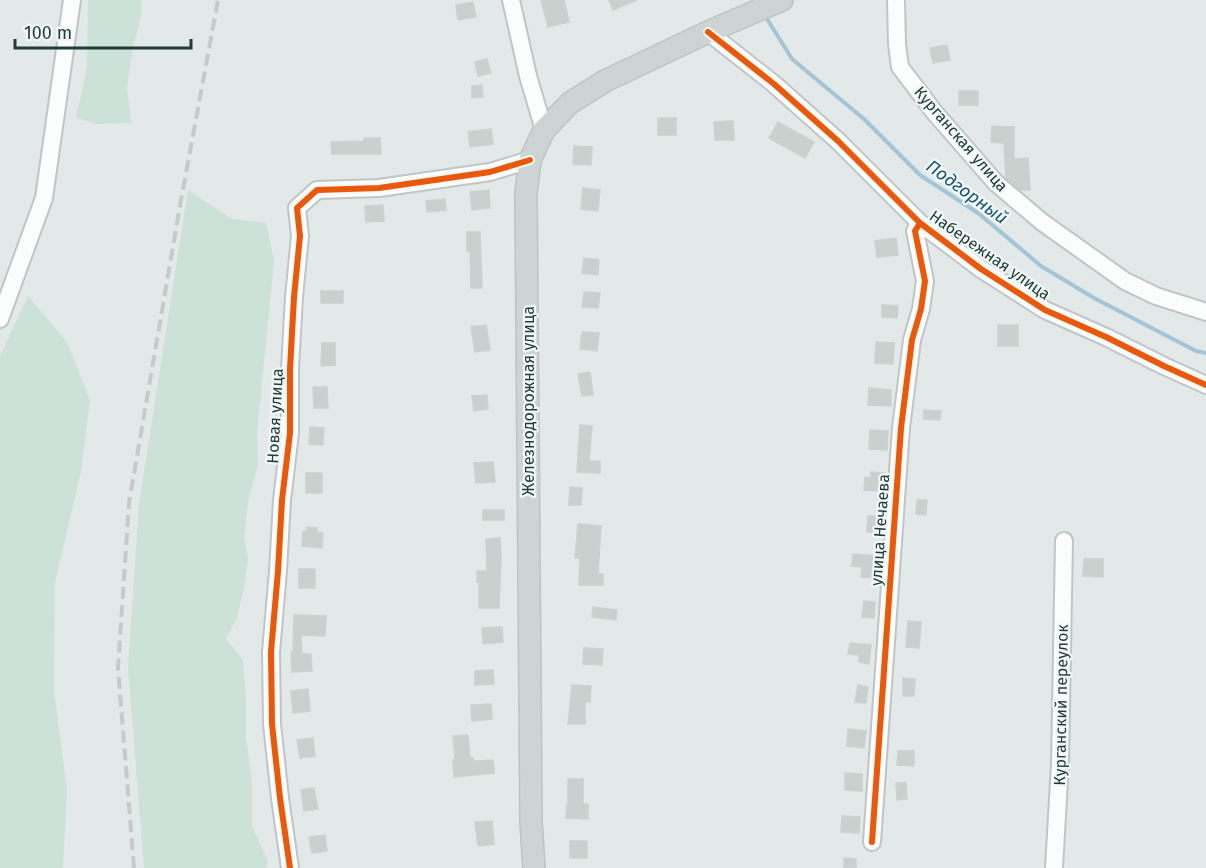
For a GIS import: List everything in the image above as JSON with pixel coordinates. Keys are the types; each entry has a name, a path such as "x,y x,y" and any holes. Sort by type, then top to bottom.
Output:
{"main road":[{"name":"Железнодорожная улица","path":"534,868 531,810 526,193 530,160 544,130 570,103 605,81 782,0"}],"street":[{"path":"0,319 44,198 72,0"},
{"path":"511,0 528,76 544,130"},
{"name":"Курганская улица","path":"896,0 900,67 935,113 996,183 1042,222 1125,281 1156,296 1206,312"},
{"name":"Набережная улица","path":"708,32 774,84 838,141 920,224 981,269 1045,310 1206,385"},
{"name":"Новая улица","path":"290,868 272,724 271,652 282,500 290,432 294,297 300,236 297,208 317,189 379,188 490,172 530,160"},
{"name":"улица Нечаева","path":"872,842 901,428 912,340 921,309 925,281 915,231 920,224"},
{"name":"Курганский переулок","path":"1054,868 1060,774 1064,541"}],"green space":[{"path":"88,0 141,0 141,15 127,87 131,123 97,124 76,118 87,67"},
{"path":"188,190 232,219 266,223 274,260 257,433 258,464 248,502 244,538 248,559 237,618 226,639 243,660 246,738 252,780 252,826 268,861 267,868 144,868 128,667 139,504"},
{"path":"28,296 67,342 90,400 81,472 55,582 54,691 67,790 63,868 0,868 0,356"}],"building":[{"path":"541,0 564,0 569,22 548,27"},
{"path":"609,0 637,0 613,10"},
{"path":"473,2 476,17 458,20 456,5"},
{"path":"947,45 950,60 933,63 930,48"},
{"path":"487,59 491,73 478,76 475,62"},
{"path":"482,85 483,97 472,98 472,86"},
{"path":"959,91 978,91 978,105 959,105"},
{"path":"658,118 676,118 676,135 658,135"},
{"path":"733,121 734,140 715,140 714,122"},
{"path":"778,122 814,142 805,158 769,138"},
{"path":"992,126 1014,127 1014,159 1028,158 1030,190 1021,190 1006,178 1004,143 991,142"},
{"path":"491,129 493,144 470,147 468,132"},
{"path":"364,138 380,138 381,154 332,154 331,142 364,141"},
{"path":"574,146 592,147 591,165 573,164"},
{"path":"583,188 600,190 598,211 581,209"},
{"path":"489,190 490,208 472,210 470,192"},
{"path":"445,199 446,210 427,212 426,201"},
{"path":"383,205 384,221 366,222 365,206"},
{"path":"467,232 480,232 482,288 471,288"},
{"path":"896,238 898,255 877,257 875,241"},
{"path":"584,258 599,260 598,275 582,273"},
{"path":"321,291 343,291 343,303 321,303"},
{"path":"584,292 600,293 598,308 582,307"},
{"path":"882,305 898,306 897,318 882,317"},
{"path":"486,325 490,350 475,352 471,327"},
{"path":"998,325 1018,325 1018,346 998,346"},
{"path":"582,332 599,333 597,351 580,349"},
{"path":"876,342 894,343 893,364 875,363"},
{"path":"322,343 335,343 335,365 321,366"},
{"path":"590,372 593,395 582,396 578,374"},
{"path":"313,387 327,387 328,408 314,408"},
{"path":"869,388 891,390 891,406 868,405"},
{"path":"487,395 488,409 474,411 472,396"},
{"path":"924,410 941,411 940,420 924,419"},
{"path":"580,425 592,426 589,461 600,461 600,473 577,472"},
{"path":"310,427 324,428 323,445 309,444"},
{"path":"870,430 888,431 887,450 869,449"},
{"path":"493,462 495,482 476,483 474,463"},
{"path":"871,472 884,473 883,491 864,490 865,477 871,478"},
{"path":"306,473 322,473 322,493 306,493"},
{"path":"570,487 582,488 581,505 569,505"},
{"path":"917,500 927,500 926,515 916,514"},
{"path":"483,510 504,510 504,520 483,520"},
{"path":"868,516 881,516 880,533 867,532"},
{"path":"578,524 601,526 598,574 603,574 603,585 579,585 580,558 575,558"},
{"path":"307,527 317,528 317,532 323,533 322,548 302,546 303,531 307,531"},
{"path":"500,538 499,608 479,608 477,571 487,571 486,539"},
{"path":"853,554 878,556 877,578 861,577 862,567 852,566"},
{"path":"1084,559 1103,559 1103,577 1083,576"},
{"path":"299,569 315,569 315,588 299,588"},
{"path":"864,601 875,602 874,618 862,617"},
{"path":"593,607 617,610 616,620 592,617"},
{"path":"294,615 326,616 325,636 301,635 302,654 311,654 312,671 292,672"},
{"path":"908,621 921,622 919,648 906,647"},
{"path":"502,627 503,642 483,644 482,628"},
{"path":"850,643 871,645 869,664 859,662 859,655 848,654"},
{"path":"584,648 603,649 602,665 583,664"},
{"path":"493,670 494,684 475,685 475,671"},
{"path":"903,678 915,679 914,696 903,696"},
{"path":"572,685 591,686 590,702 585,702 585,724 568,724"},
{"path":"858,685 868,687 866,703 855,702"},
{"path":"308,689 310,711 293,713 291,691"},
{"path":"491,704 492,719 472,721 471,705"},
{"path":"848,729 866,731 864,748 847,746"},
{"path":"468,735 470,758 474,761 493,760 494,773 454,777 453,736"},
{"path":"313,738 315,756 300,758 297,740"},
{"path":"898,751 914,751 914,766 897,765"},
{"path":"845,773 862,774 862,791 845,790"},
{"path":"568,779 583,779 583,804 588,804 588,819 566,818"},
{"path":"896,783 906,783 907,799 897,800"},
{"path":"314,788 318,809 304,811 301,790"},
{"path":"842,816 860,817 859,833 841,832"},
{"path":"492,821 494,844 478,846 475,822"},
{"path":"325,835 327,851 312,853 309,837"},
{"path":"570,841 587,841 587,858 570,858"},
{"path":"844,858 856,859 856,868 844,868"}],"waterway":[{"name":"Подгорный","path":"764,14 792,59 864,119 920,175 978,213 1041,266 1094,298 1196,351 1206,353"}],"railway":[{"path":"134,868 118,668 129,503 218,0"}],"cycle path":[{"path":"708,32 774,84 838,141 920,223 981,269 1045,310 1206,385"},
{"path":"290,868 272,724 271,652 282,500 290,433 290,369 300,236 297,208 317,190 379,188 490,172 530,160"},
{"path":"872,842 901,428 912,340 921,309 925,281 915,231 920,223"}]}
